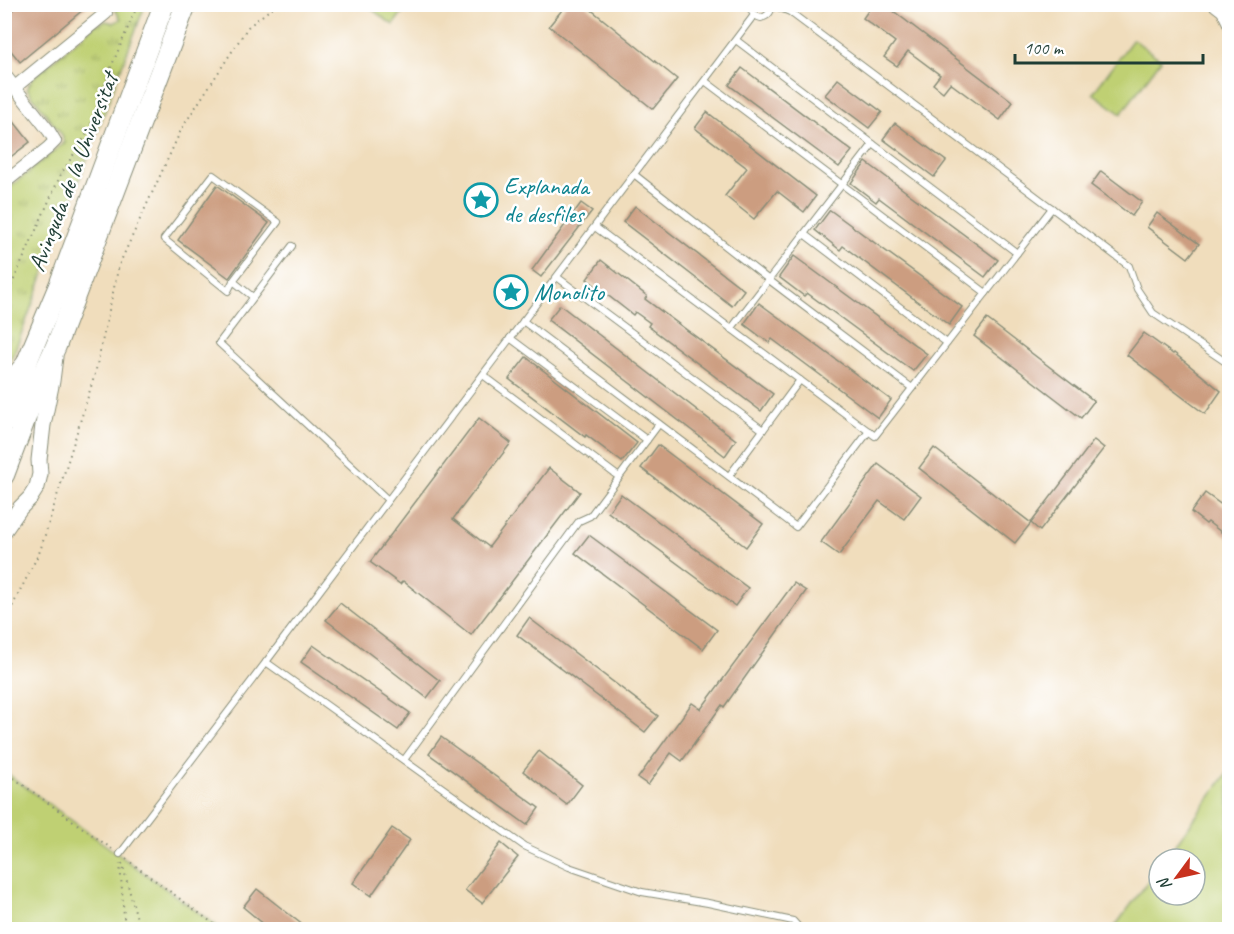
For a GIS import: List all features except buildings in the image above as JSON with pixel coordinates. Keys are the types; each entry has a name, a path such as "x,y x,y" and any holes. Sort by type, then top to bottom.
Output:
{"main road":[{"name":"Avinguda de la Universitat","path":"4,475 10,427 29,357 60,282 164,4"},
{"name":"Avinguda de la Universitat","path":"10,427 39,383 56,346 186,4"}],"street":[{"path":"1222,10 1230,25"},
{"path":"11,88 106,13"},
{"path":"4,74 11,88 50,131 55,141 4,183"},
{"name":"Avinguda de la Universitat","path":"4,531 37,487 43,425 56,346"},
{"name":"Avinguda de la Universitat","path":"4,386 29,357"},
{"path":"10,427 28,440 39,460"},
{"name":"Avinguda de la Universitat","path":"4,515 20,508"}],"lane":[{"path":"751,4 754,15 761,18 770,12 771,4 790,12 1129,266 1137,289 1153,313 1230,365"},
{"path":"120,854 754,15"},
{"path":"736,40 1017,253"},
{"path":"705,81 986,293"},
{"path":"731,328 873,144"},
{"path":"213,175 278,222 233,280 228,291 164,239 213,175"},
{"path":"635,175 912,388"},
{"path":"595,227 875,436 1052,208"},
{"path":"804,234 947,343"},
{"path":"292,246 219,343 388,500"},
{"path":"557,277 764,430"},
{"path":"233,280 253,297"},
{"path":"523,321 796,527 869,431"},
{"path":"510,338 647,440"},
{"path":"483,375 620,477"},
{"path":"729,476 800,380"},
{"path":"404,760 579,521 590,516 659,424"},
{"path":"266,662 524,846 569,867 642,892 793,921 801,930"}],"path":[{"path":"4,302 61,174 88,132 112,65 138,4"},
{"path":"4,615 12,607 40,551 95,374 118,266 182,128 248,27 277,4"},
{"path":"120,854 125,930"},
{"path":"120,854 140,930"}],"green space":[{"path":"112,5 145,5 14,353 5,369 5,191 64,143 62,135 27,89 32,79 95,25 106,21 114,23 121,19"},
{"path":"373,5 408,5 393,25 370,8"},
{"path":"1133,39 1161,60 1121,114 1093,93"},
{"path":"1229,771 1229,929 1113,929 1147,883 1147,907 1207,907 1207,847 1174,847"},
{"path":"5,772 221,929 5,929"}],"place":[{"name":"Explanada de desfiles","path":"481,200"},
{"name":"Monolito","path":"511,292"}]}
